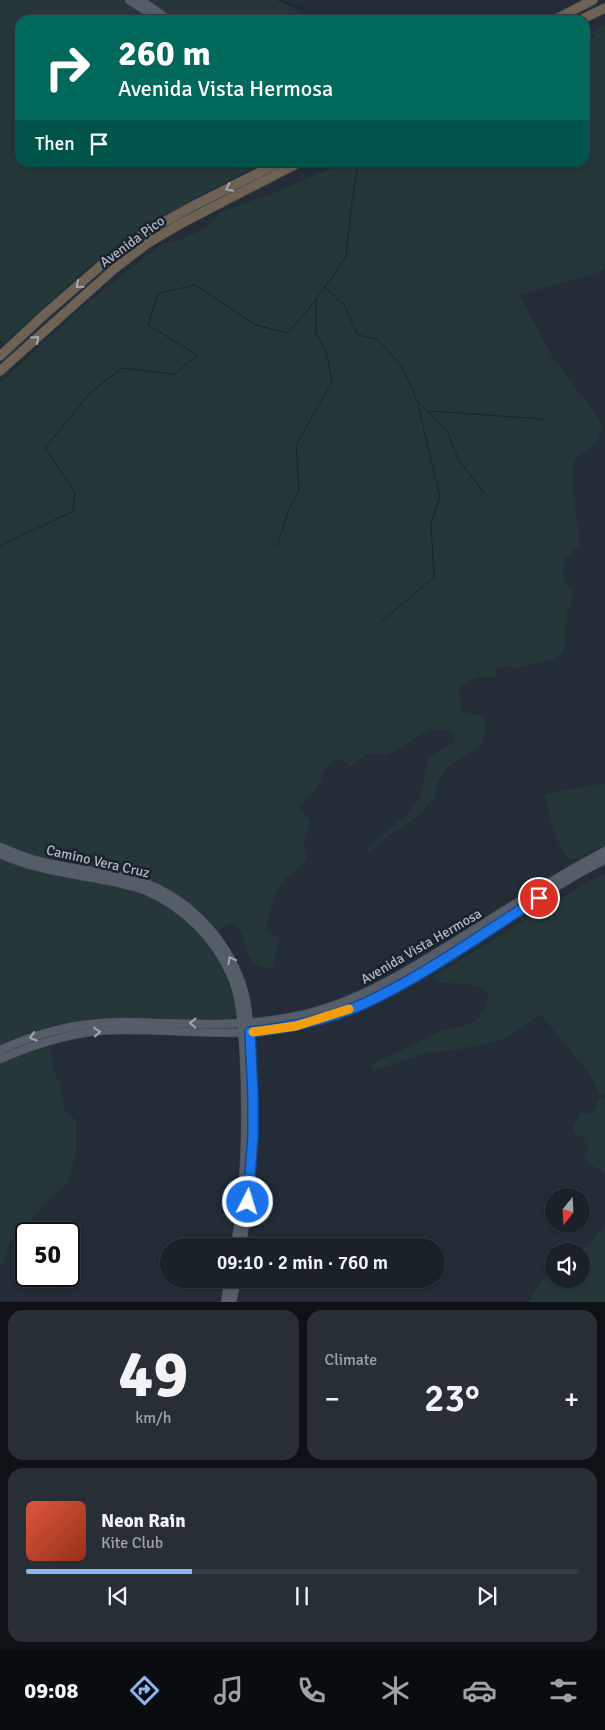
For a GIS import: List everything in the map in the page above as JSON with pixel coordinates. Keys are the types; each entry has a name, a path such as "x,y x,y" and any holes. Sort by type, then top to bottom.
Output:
{"highway":[{"path":"564,15 593,0"},
{"path":"590,15 605,8"},
{"name":"Avenida Pico","path":"0,356 105,262 144,233 193,206 273,167"},
{"name":"Avenida Pico","path":"0,372 114,269 148,243 273,167"}],"main road":[{"path":"129,0 152,15"},
{"path":"141,0 162,15"},
{"name":"Camino Vera Cruz","path":"0,847 32,859 121,876 157,888 185,905 197,915 226,949 242,984 246,1024 245,1154 235,1238"},
{"name":"Avenida Vista Hermosa","path":"0,1050 49,1032 84,1025 119,1022 246,1024 298,1016 357,997 392,980 570,870 605,851"},
{"name":"Camino Vera Cruz","path":"0,854 34,867 121,883 144,890 161,898 185,914 201,929 216,948 230,974 246,1024"},
{"name":"Avenida Vista Hermosa","path":"0,1059 51,1040 87,1032 120,1030 246,1032 296,1026 319,1019 360,1005 394,988 605,860"},
{"name":"Camino Vera Cruz","path":"243,1238 249,1196 253,1136 253,1096 246,1032"},
{"path":"224,1302 227,1288"},
{"path":"232,1302 234,1288"}],"shaded area":[{"path":"0,0 122,0 145,15 15,15 15,167 254,167 140,228 82,273 5,342 0,340"},
{"path":"149,0 278,0 306,15 169,15"},
{"path":"605,25 605,266 600,272 519,295 553,358 591,408 602,426 598,440 574,461 573,487 580,545 564,560 563,574 565,583 572,590 573,598 567,613 565,647 559,656 551,660 516,668 504,666 495,669 497,677 477,677 458,689 462,711 484,717 486,733 480,747 451,764 439,780 434,798 419,815 367,854 366,852 382,834 407,815 421,796 427,759 455,741 455,733 447,730 430,729 387,755 368,754 351,766 346,762 338,760 328,766 321,775 322,781 299,808 311,821 304,841 307,860 287,877 276,893 265,930 280,939 272,969 260,966 250,958 239,928 235,923 224,927 210,943 231,981 239,1015 229,1020 95,1018 45,1027 55,1074 60,1083 64,1110 76,1120 76,1152 68,1182 29,1222 15,1222 15,1237 9,1244 3,1263 0,1265 0,383 90,300 162,244 179,240 208,227 219,213 274,193 332,167 590,167 590,32"},
{"path":"605,783 605,846 571,861 566,856 558,840 544,794"},
{"path":"605,874 605,1095 601,1095 586,1070 541,1015 500,1041 426,1053 374,1071 370,1065 441,1031 467,1025 478,1019 486,1006 489,996 484,988 465,984 441,983 432,977 595,878"},
{"path":"598,1098 605,1098 605,1174 584,1160 588,1148 583,1137 576,1134 573,1128 581,1112 591,1114 596,1107"},
{"path":"605,1224 605,1302 528,1302 545,1278 545,1288 590,1288 590,1243"}],"waterway":[{"path":"278,0 311,12"},
{"path":"590,38 594,36"},
{"path":"0,546 73,511 75,492 45,448 90,393 122,368 175,374 197,355 148,325 158,293 196,285 256,325 287,333 308,310 346,256 358,167"},
{"path":"325,287 344,305 358,335 377,339 402,366 417,401 440,497 431,524 434,577 382,621"},
{"path":"277,547 289,509 299,491 296,445 332,382 326,351 316,332 316,300"},
{"path":"418,402 428,411 544,419"},
{"path":"428,411 448,433 458,459 485,494"}],"slow traffic":[{"path":"253,1032 296,1026 349,1009"}],"route":[{"path":"248,1202 253,1136 250,1032 296,1026 360,1005 394,988 438,962 539,898"}]}
